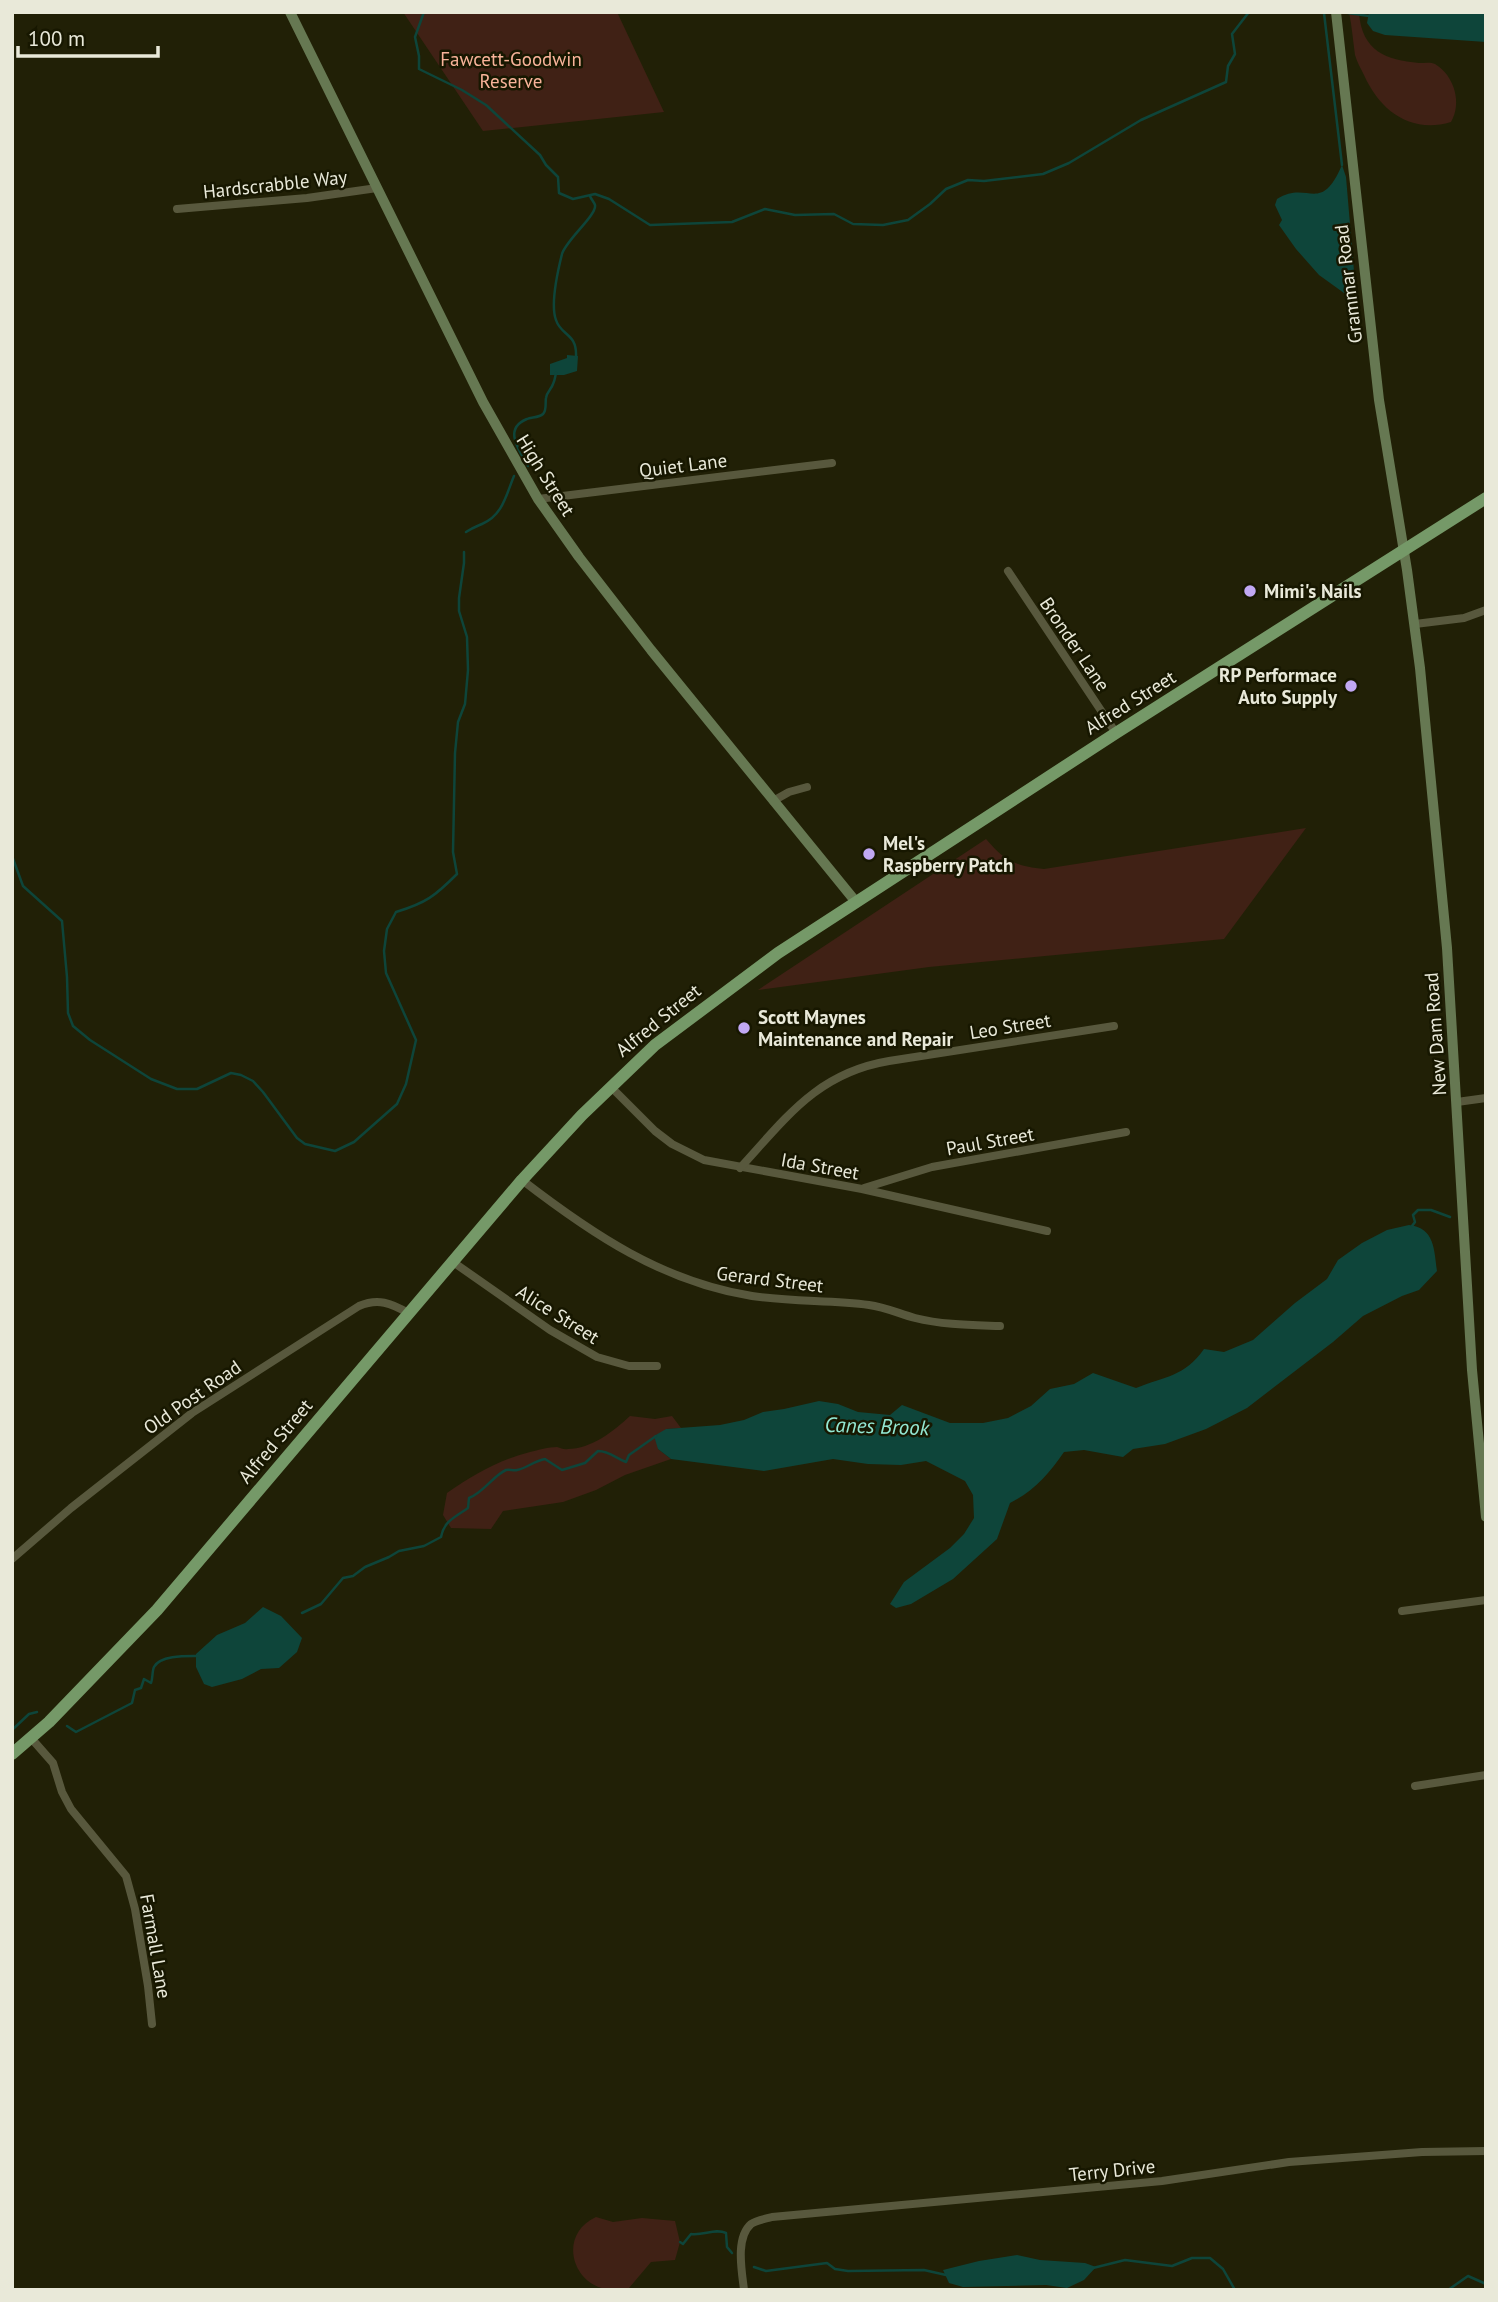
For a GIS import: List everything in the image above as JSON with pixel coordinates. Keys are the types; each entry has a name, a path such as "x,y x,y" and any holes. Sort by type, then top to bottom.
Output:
{"main road":[{"name":"Alfred Street","path":"12,1754 88,1683 157,1610 522,1180 610,1086 655,1045 778,953 1116,733 1486,498"}],"street":[{"name":"High Street","path":"289,12 488,412 538,499 617,607 856,902"},
{"name":"Grammar Road","path":"1336,12 1379,400 1403,550"},
{"name":"Hardscrabble Way","path":"177,209 307,198 377,188"},
{"name":"Quiet Lane","path":"538,499 832,463"},
{"name":"New Dam Road","path":"1403,550 1415,624 1447,948 1472,1370 1486,1517"},
{"name":"Bronder Lane","path":"1008,572 1116,733"},
{"path":"1415,624 1464,618 1486,610"},
{"path":"773,802 789,792 807,786"},
{"name":"Leo Street","path":"740,1168 807,1098 831,1080 856,1069 889,1061 1114,1026"},
{"name":"Ida Street","path":"610,1086 655,1131 672,1144 704,1160 862,1189 1047,1231"},
{"path":"1457,1102 1486,1098"},
{"name":"Paul Street","path":"862,1189 932,1167 1126,1132"},
{"name":"Gerard Street","path":"522,1180 560,1210 617,1247 643,1262 704,1286 755,1297 872,1305 916,1318 961,1325 1000,1326"},
{"name":"Alice Street","path":"453,1262 550,1330 597,1357 629,1366 657,1366"},
{"name":"Old Post Road","path":"12,1559 88,1494 192,1413 359,1306 381,1301 408,1313"},
{"path":"1402,1611 1486,1600"},
{"name":"Farmall Lane","path":"31,1738 53,1763 62,1793 71,1809 126,1876 135,1909 152,2024"},
{"path":"1415,1786 1486,1775"},
{"name":"Terry Drive","path":"744,2290 741,2248 746,2231 756,2221 772,2217 1162,2181 1302,2161 1422,2152 1486,2151"}],"green space":[{"name":"Fawcett-Goodwin Reserve","path":"403,12 617,12 664,112 483,131"},
{"path":"1349,12 1359,13 1365,36 1371,45 1386,56 1433,63 1442,69 1455,91 1456,107 1451,122 1423,125 1410,122 1388,109 1371,88 1356,58"},
{"path":"1306,828 1224,939 929,967 758,990 986,839 1011,861 1044,869"},
{"path":"630,1416 655,1419 672,1416 681,1428 666,1429 658,1449 671,1459 625,1475 596,1490 563,1502 503,1511 491,1529 451,1528 443,1515 447,1493 487,1469 519,1455 557,1447 577,1448 594,1443"},
{"path":"596,2217 613,2222 642,2218 675,2221 680,2242 675,2260 651,2262 629,2288 611,2290 596,2286 584,2277 576,2266 573,2252 575,2239 582,2227"}],"water":[{"path":"1369,12 1486,12 1486,42 1385,35 1373,31 1367,23"},
{"path":"1342,165 1346,177 1355,283 1349,293 1344,293 1319,275 1296,249 1279,225 1282,220 1275,205 1277,199 1288,194 1313,194 1327,189"},
{"path":"567,355 578,356 577,371 550,375 550,364 567,358"},
{"path":"1409,1225 1424,1230 1432,1241 1435,1255 1437,1271 1419,1290 1363,1316 1247,1408 1206,1429 1165,1444 1133,1449 1123,1457 1084,1450 1064,1452 1040,1481 1010,1503 997,1539 953,1579 911,1604 896,1608 890,1604 904,1582 950,1548 964,1534 974,1518 973,1495 965,1481 926,1461 901,1465 833,1459 764,1471 671,1459 658,1449 654,1436 666,1429 720,1425 744,1420 763,1412 819,1401 838,1404 858,1412 890,1415 902,1405 950,1423 983,1423 1008,1418 1031,1406 1050,1389 1074,1384 1093,1373 1136,1388 1182,1370 1204,1349 1224,1352 1253,1340 1327,1279 1338,1260 1387,1230"},
{"path":"263,1607 281,1616 302,1638 297,1652 279,1668 261,1669 242,1679 212,1687 204,1684 196,1667 196,1654 217,1635 245,1623"},
{"path":"1017,2255 1040,2260 1085,2263 1096,2267 1084,2280 1067,2288 1046,2285 963,2287 949,2283 943,2270"}],"waterway":[{"path":"424,12 415,37 419,69 486,105 540,155 558,177 559,193 573,199 595,194 609,199 650,225 732,222 765,209 795,215 834,214 853,224 883,225 908,220 946,189 968,180 984,181 1043,174 1069,163 1141,120 1226,82 1228,66 1235,54 1232,34 1249,12"},
{"path":"1306,12 1324,13 1342,165"},
{"path":"1348,13 1369,16"},
{"path":"576,356 574,343 556,320 554,296 562,254 594,209 595,205 590,196"},
{"path":"528,466 515,441 515,428 544,412 556,373"},
{"path":"466,532 495,515 503,504 514,476"},
{"path":"12,856 23,886 62,921 68,1013 73,1026 151,1079 177,1089 197,1089 231,1073 253,1081 297,1138 305,1144 335,1151 354,1142 397,1104 406,1084 416,1040 386,973 384,951 387,929 396,912 430,898 457,874 453,852 455,753 458,722 465,704 468,670 467,637 459,611 464,552"},
{"name":"Canes Brook","path":"1412,1226 1415,1222 1413,1215 1418,1210 1431,1210 1450,1217"},
{"name":"Canes Brook","path":"302,1613 321,1604 343,1578 353,1576 365,1567 399,1551 424,1546 441,1537 447,1523 468,1508 469,1498 506,1470 521,1469 545,1459 562,1470 585,1463 598,1451 609,1453 626,1462 629,1455 656,1436"},
{"name":"Canes Brook","path":"67,1726 76,1732 132,1703 135,1690 141,1688 144,1679 151,1683 154,1667 162,1660 198,1656"},
{"name":"Canes Brook","path":"12,1730 29,1714 37,1712"},
{"path":"680,2242 683,2244 691,2234 722,2232 726,2233 727,2247 732,2253"},
{"path":"1093,2268 1125,2260 1172,2266 1192,2258 1210,2258 1223,2269 1235,2290"},
{"path":"754,2267 766,2271 827,2263 835,2269 848,2271 924,2270 946,2275"},
{"path":"1448,2290 1468,2276 1486,2284"}],"place":[{"name":"Mimi's Nails","path":"1250,591"},
{"name":"RP Performace Auto Supply","path":"1351,686"},
{"name":"Mel's Raspberry Patch","path":"869,854"},
{"name":"Scott Maynes Maintenance and Repair","path":"744,1028"}]}
